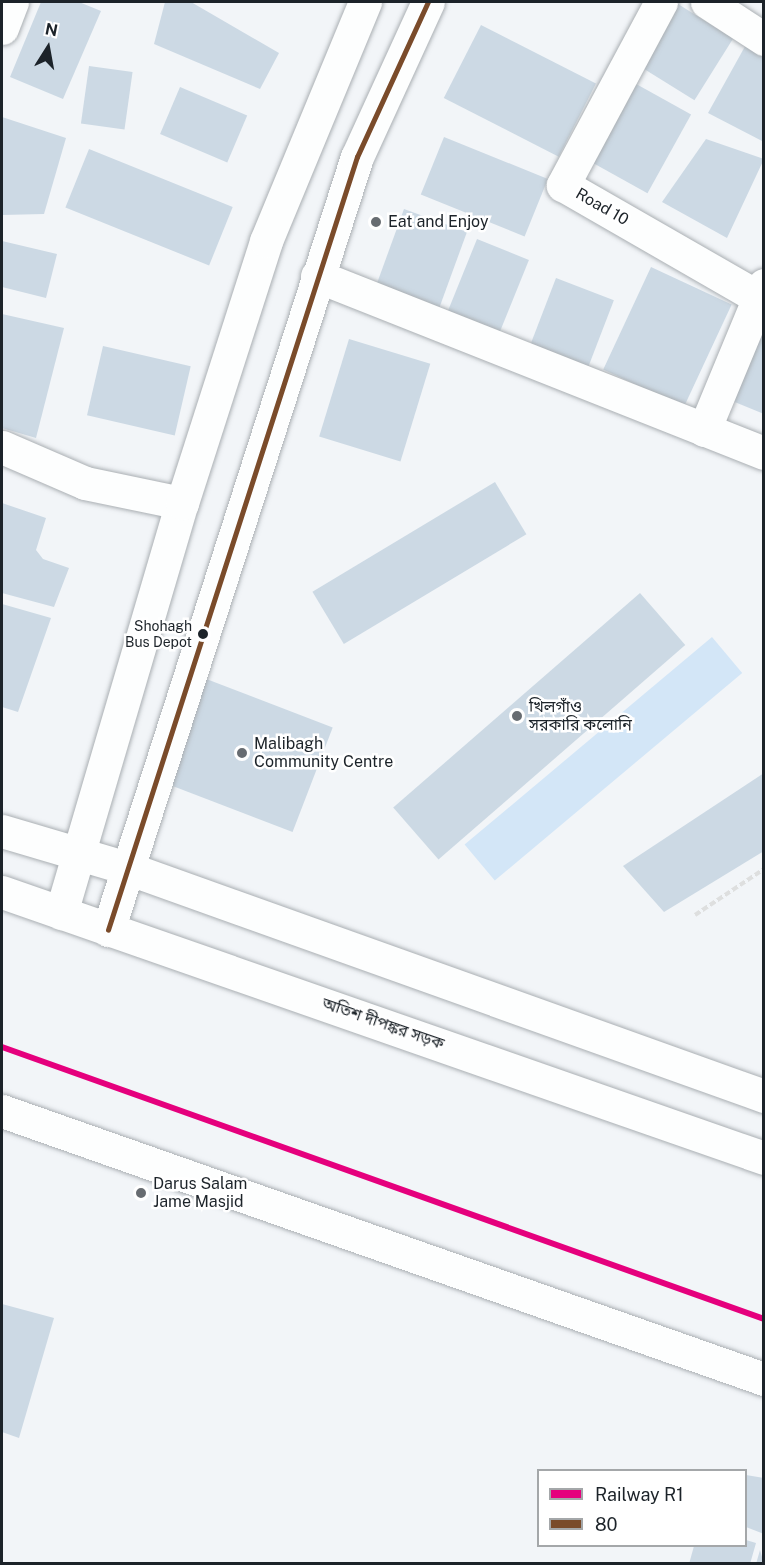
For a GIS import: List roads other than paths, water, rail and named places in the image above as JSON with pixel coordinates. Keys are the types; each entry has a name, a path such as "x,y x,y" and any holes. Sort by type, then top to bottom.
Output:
{"street":[{"path":"2,28 12,2"},
{"path":"61,913 182,503 266,241 365,2"},
{"path":"108,930 357,157 428,2"},
{"name":"Road 10","path":"661,2 563,185 761,291"},
{"path":"706,2 764,39"},
{"path":"317,276 764,453"},
{"path":"704,430 761,291"},
{"path":"2,447 85,483 182,503"},
{"path":"2,831 79,857 127,868 764,1095"},
{"name":"অতিশ দীপঙ্কর সড়ক","path":"2,892 764,1158"},
{"path":"2,1111 764,1379"}],"rail line":[{"name":"R1","path":"2,1047 764,1319"}],"place":[{"name":"Eat and Enjoy","path":"376,222"},
{"name":"Shohagh Bus Depot","path":"203,634"},
{"name":"খিলগাঁও সরকারি কলোনি","path":"517,716"},
{"name":"Malibagh Community Centre","path":"242,753"},
{"name":"Darus Salam Jame Masjid","path":"141,1193"}]}
